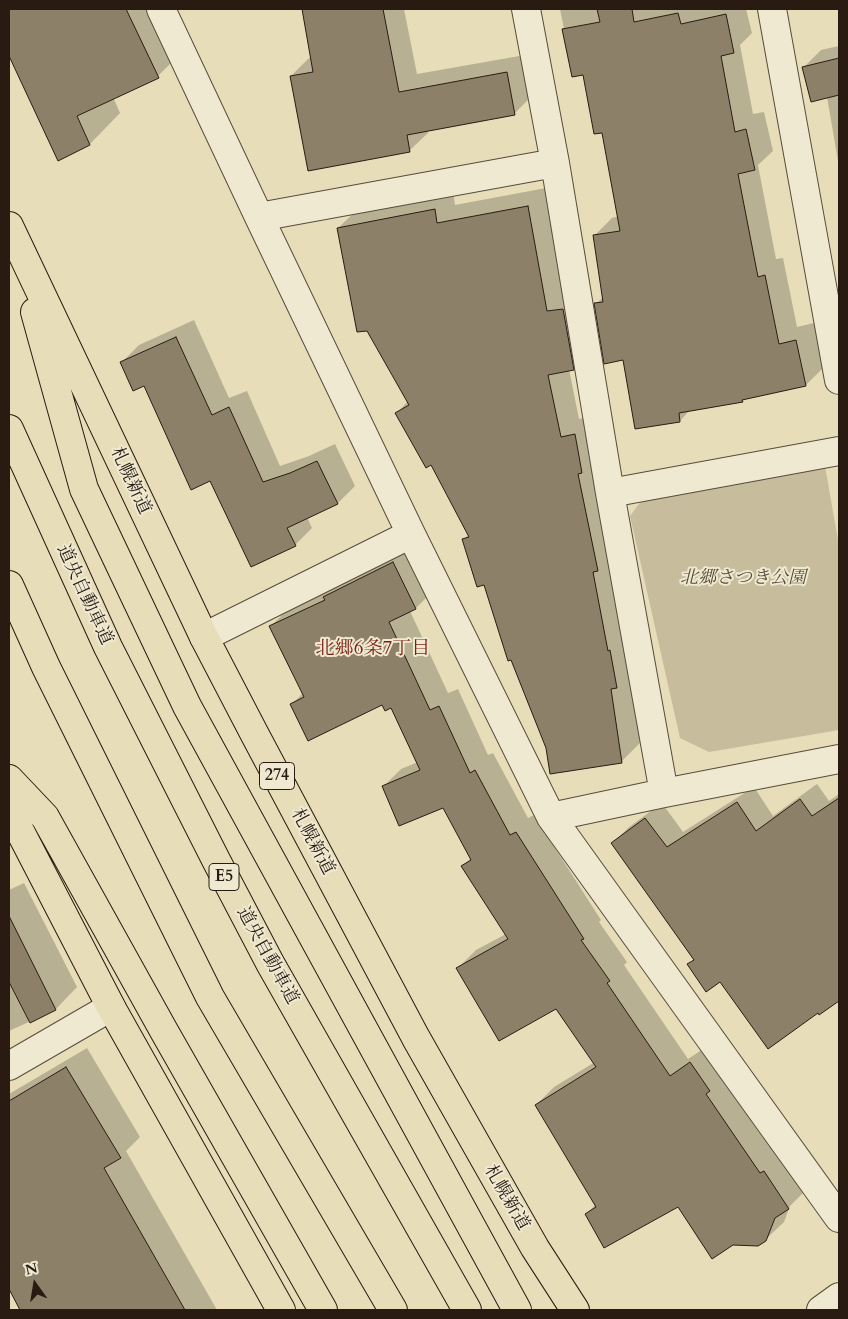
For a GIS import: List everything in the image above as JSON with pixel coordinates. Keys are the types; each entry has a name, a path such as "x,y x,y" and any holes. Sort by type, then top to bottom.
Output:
{"highway":[{"name":"札幌新道","path":"13,234 204,637 416,1038 535,1248 575,1310"},
{"path":"13,234 84,489 187,706 517,1310"},
{"name":"道央自動車道","path":"9,429 108,647 216,860 275,972 467,1310"},
{"path":"9,585 46,667 210,997 393,1310"},
{"path":"9,779 45,816 164,1031 323,1310"},
{"path":"9,810 111,1007 281,1310"}],"street":[{"path":"162,9 411,534 551,817 839,1218"},
{"path":"526,9 555,163 610,493 664,792"},
{"path":"772,9 839,380"},
{"path":"259,216 555,163"},
{"path":"610,493 839,451"},
{"path":"204,637 411,534"},
{"path":"551,817 664,792 839,759"},
{"path":"9,1066 111,1007"},
{"path":"821,1310 839,1297"}],"green space":[{"name":"北郷さつき公園","path":"825,466 839,546 839,730 709,752 680,738 630,516 642,500"}],"building":[{"path":"9,9 126,9 159,78 77,116 90,145 58,161 9,56"},
{"path":"302,9 383,9 399,92 507,72 515,115 407,135 410,152 308,171 290,76 313,72"},
{"path":"597,9 632,9 634,22 678,13 681,24 726,14 734,53 721,56 735,132 746,129 755,170 738,174 758,277 765,275 779,344 796,340 806,386 742,400 743,402 679,413 680,422 635,429 623,360 604,364 594,303 603,302 593,235 620,231 602,133 594,134 583,75 572,77 562,29 600,22"},
{"path":"839,58 839,95 811,102 802,67"},
{"path":"528,206 547,311 563,309 574,370 548,375 561,437 575,434 582,473 578,474 598,571 593,572 617,688 611,689 622,763 550,774 546,748 511,660 508,661 484,585 477,587 462,539 469,537 431,465 426,468 395,413 409,405 367,331 357,332 337,228 435,209 437,223"},
{"path":"176,337 212,415 229,407 263,482 317,461 338,504 287,528 296,546 251,567 210,481 191,490 144,386 133,391 120,362"},
{"path":"393,562 416,609 389,622 430,710 439,706 470,773 475,770 510,835 516,832 584,939 581,940 610,981 607,983 670,1076 690,1062 710,1091 706,1094 760,1173 764,1171 789,1209 775,1218 766,1241 758,1246 733,1245 712,1259 678,1207 604,1248 585,1214 596,1207 535,1105 596,1067 556,1009 499,1041 456,968 508,939 461,866 471,860 443,808 399,826 382,786 420,770 391,708 385,711 382,705 308,741 290,704 304,697 269,626 325,600 323,597"},
{"path":"839,798 839,1001 819,1015 818,1013 768,1049 720,982 706,992 687,964 694,960 611,843 645,818 667,847 737,802 756,831 800,799 812,816"},
{"path":"9,916 56,1010 30,1023 9,982"},
{"path":"66,1067 121,1158 104,1168 185,1310 20,1310 9,1289 9,1101"}],"district":[{"name":"北郷6条7丁目","path":"373,650"}]}
